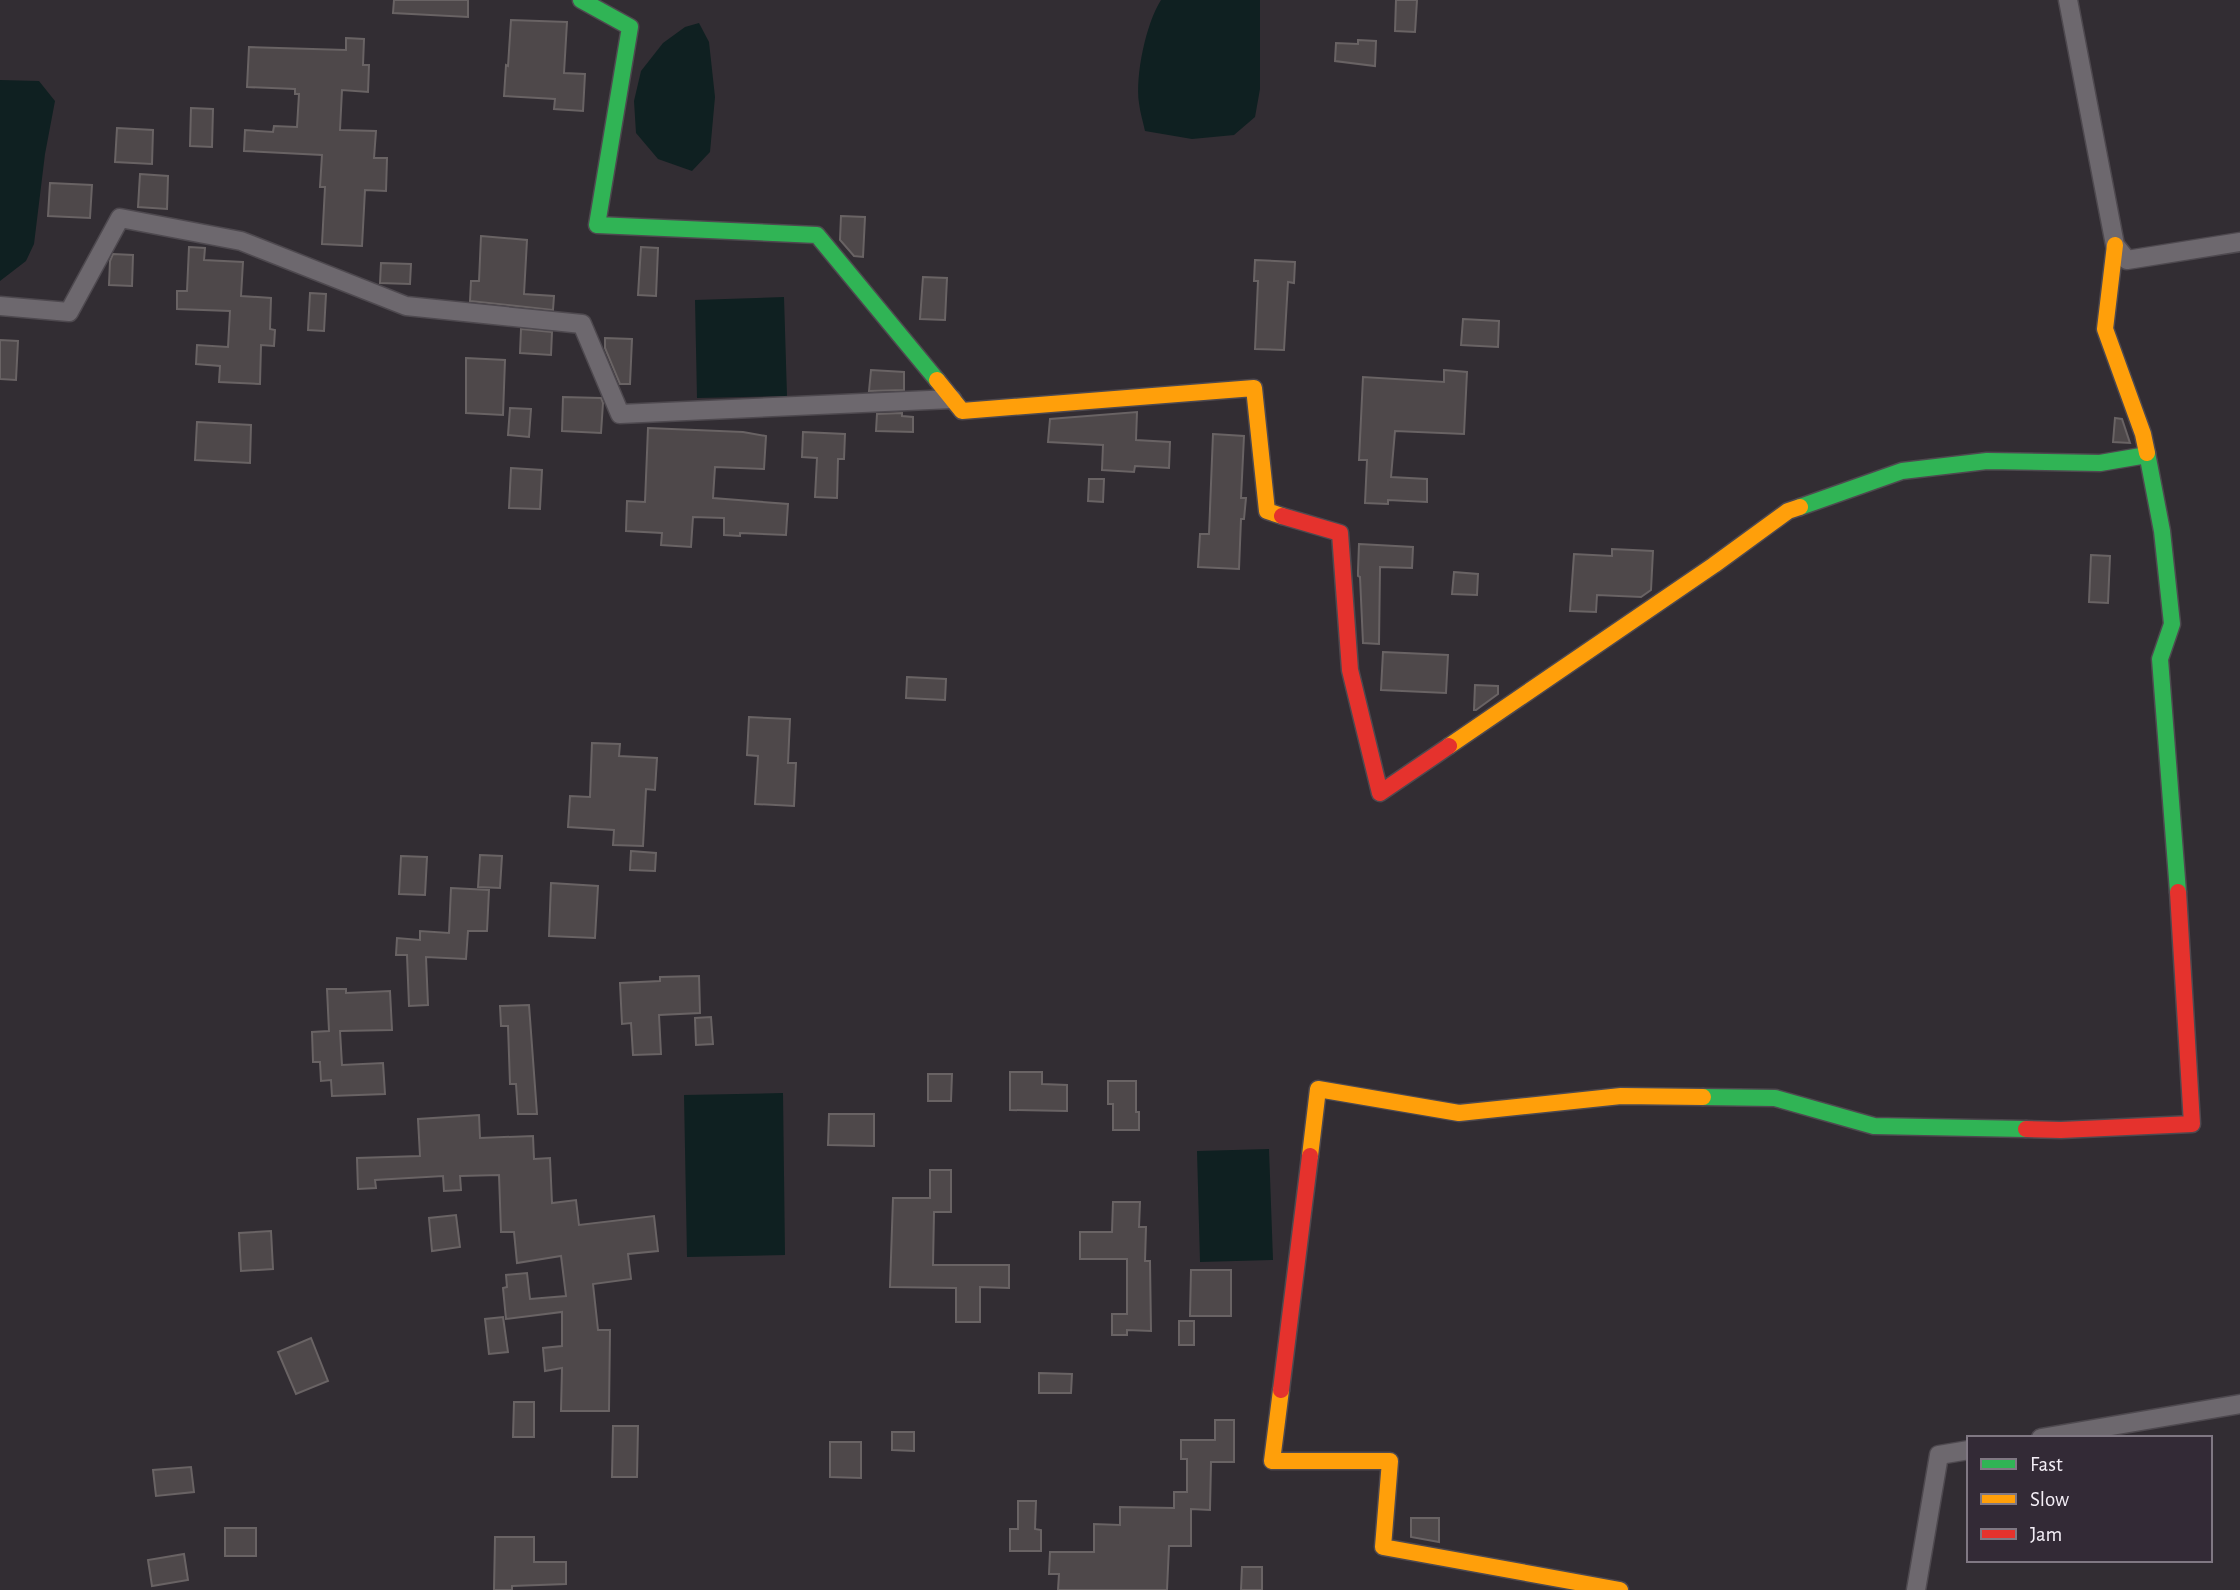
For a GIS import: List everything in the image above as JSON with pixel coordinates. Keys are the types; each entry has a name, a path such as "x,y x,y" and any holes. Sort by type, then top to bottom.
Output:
{"street":[{"path":"582,0 598,4 630,27 597,225 817,235 962,411 1254,387 1267,511 1340,533 1350,670 1380,793 1714,565 1788,511 1902,471 1987,461 2100,463 2147,455"},
{"path":"1620,1590 1384,1547 1390,1461 1272,1461 1318,1089 1459,1113 1621,1096 1774,1098 1874,1126 2061,1130 2192,1125 2184,967 2160,659 2172,624 2162,531 2143,434 2105,329 2115,245 2068,0"},
{"path":"0,306 69,312 120,218 241,242 406,306 582,324 620,414 952,399"},
{"path":"2115,245 2127,260 2240,242"},
{"path":"2053,1436 2240,1405"},
{"path":"1916,1590 1940,1455 1967,1450"}],"shaded area":[{"path":"1161,0 1260,0 1260,89 1255,117 1234,135 1192,139 1145,131 1139,106 1140,65 1146,36"},
{"path":"699,23 709,42 715,97 710,152 692,171 658,159 636,133 634,101 641,71 663,43 685,27"},
{"path":"0,80 39,81 55,101 45,154 34,244 26,261 0,281"},
{"path":"784,297 787,396 697,398 695,300"},
{"path":"783,1093 785,1255 687,1257 684,1095"},
{"path":"1269,1149 1273,1260 1200,1262 1197,1151"}],"building":[{"path":"394,0 468,0 468,17 393,13"},
{"path":"1396,0 1417,0 1415,32 1395,31"},
{"path":"511,20 567,22 564,73 585,74 583,111 554,109 555,99 504,96"},
{"path":"346,38 364,39 363,65 369,65 368,92 342,90 340,130 376,131 374,158 387,158 386,191 365,190 362,246 322,244 325,187 320,187 322,155 244,151 245,130 273,132 274,126 297,127 299,94 295,94 295,89 247,87 249,47 346,50"},
{"path":"1358,40 1376,41 1375,66 1335,61 1336,43 1358,44"},
{"path":"191,108 213,109 212,147 190,146"},
{"path":"117,128 153,130 152,164 115,162"},
{"path":"140,174 168,176 167,209 138,207"},
{"path":"50,183 92,185 90,218 48,216"},
{"path":"841,216 865,217 863,257 854,256 840,240"},
{"path":"481,236 527,240 524,294 554,296 553,310 470,301 471,281 479,281"},
{"path":"189,247 205,248 204,260 243,262 241,296 271,298 270,329 275,330 274,346 261,345 260,384 219,382 220,366 196,364 197,345 228,347 230,311 177,309 177,291 187,291"},
{"path":"641,247 658,248 656,296 638,295"},
{"path":"113,254 133,255 132,286 109,285"},
{"path":"1255,260 1295,262 1294,283 1288,282 1284,350 1255,349 1258,281 1254,281"},
{"path":"381,263 411,264 410,284 380,283"},
{"path":"923,277 947,278 945,320 920,319"},
{"path":"310,293 326,294 324,331 308,330"},
{"path":"1463,319 1499,321 1498,347 1461,345"},
{"path":"521,329 552,332 551,355 520,353"},
{"path":"605,338 632,339 630,384 620,384 605,348"},
{"path":"0,340 18,341 16,380 0,379"},
{"path":"466,358 505,360 503,415 466,413"},
{"path":"871,370 904,372 904,390 869,391"},
{"path":"1444,370 1467,372 1464,434 1395,431 1391,477 1427,479 1427,502 1388,500 1388,504 1365,503 1367,460 1359,460 1363,377 1444,382"},
{"path":"563,397 601,398 601,433 562,431"},
{"path":"510,408 531,409 529,437 508,435"},
{"path":"1137,412 1136,440 1170,442 1169,468 1135,466 1134,472 1102,470 1103,445 1048,442 1050,419"},
{"path":"902,413 902,416 913,417 913,432 876,431 877,414"},
{"path":"2115,418 2122,419 2130,443 2113,442"},
{"path":"197,422 251,425 250,463 195,460"},
{"path":"648,428 743,432 766,436 764,469 715,467 713,498 788,504 786,535 724,535 724,518 693,517 691,547 661,545 662,533 626,531 627,501 645,502"},
{"path":"803,432 845,434 844,459 838,459 837,498 815,497 817,458 802,457"},
{"path":"1213,434 1244,436 1241,498 1246,498 1244,519 1241,519 1239,569 1198,567 1200,534 1209,534"},
{"path":"511,468 542,470 540,509 509,508"},
{"path":"1089,479 1104,479 1103,502 1088,501"},
{"path":"1359,544 1413,547 1412,568 1380,567 1379,644 1363,643 1358,576"},
{"path":"1612,549 1653,551 1651,590 1641,597 1597,595 1596,612 1570,611 1574,554 1612,556"},
{"path":"2091,555 2110,556 2108,603 2089,602"},
{"path":"1454,572 1478,574 1477,595 1452,594"},
{"path":"1383,652 1448,655 1446,693 1381,690"},
{"path":"907,677 946,679 945,700 906,698"},
{"path":"1475,685 1498,686 1498,694 1474,710"},
{"path":"749,717 790,719 788,763 796,763 794,806 755,804 758,756 747,755"},
{"path":"592,743 620,744 619,756 657,758 655,790 646,789 643,846 613,845 614,830 568,827 570,796 590,797"},
{"path":"631,851 656,853 655,871 630,870"},
{"path":"480,855 502,856 500,888 478,887"},
{"path":"401,856 427,857 425,895 399,894"},
{"path":"551,883 598,886 595,938 549,936"},
{"path":"451,888 489,890 487,931 468,931 466,959 426,957 428,1005 409,1006 407,955 396,955 397,938 420,940 420,931 449,933"},
{"path":"699,976 700,1013 659,1015 661,1054 633,1055 631,1023 622,1024 620,983 660,981 660,977"},
{"path":"327,989 346,989 346,993 390,991 392,1030 340,1031 342,1065 383,1063 385,1094 332,1096 331,1080 321,1081 320,1062 313,1062 312,1032 329,1031"},
{"path":"529,1005 537,1114 518,1114 516,1084 510,1084 508,1026 501,1026 500,1006"},
{"path":"711,1017 713,1044 696,1045 695,1018"},
{"path":"1010,1072 1042,1072 1042,1084 1067,1085 1067,1111 1010,1110"},
{"path":"928,1074 952,1074 951,1101 928,1101"},
{"path":"1108,1081 1136,1081 1139,1130 1113,1130 1113,1104 1108,1104"},
{"path":"829,1114 874,1114 874,1146 828,1145"},
{"path":"479,1115 480,1138 533,1136 534,1159 550,1158 552,1203 576,1200 579,1225 654,1216 658,1251 628,1254 631,1279 593,1284 598,1330 610,1330 609,1411 561,1411 562,1368 545,1371 543,1348 562,1346 562,1312 506,1319 503,1288 507,1287 506,1275 527,1273 530,1299 566,1296 561,1256 517,1263 514,1232 501,1232 499,1175 460,1176 461,1190 444,1191 443,1176 375,1180 376,1188 358,1189 357,1158 420,1156 418,1119"},
{"path":"930,1170 951,1170 951,1212 934,1212 933,1265 1009,1265 1009,1288 980,1287 980,1322 956,1322 956,1288 890,1287 893,1198 930,1198"},
{"path":"1113,1202 1140,1202 1139,1227 1146,1227 1145,1261 1150,1261 1151,1331 1127,1330 1127,1335 1112,1335 1112,1314 1127,1314 1127,1259 1080,1259 1080,1232 1112,1232"},
{"path":"456,1215 460,1247 432,1251 429,1218"},
{"path":"271,1231 273,1269 241,1271 239,1233"},
{"path":"1191,1270 1231,1270 1231,1316 1190,1316"},
{"path":"503,1317 508,1352 489,1354 485,1319"},
{"path":"1179,1321 1194,1321 1194,1345 1179,1345"},
{"path":"311,1338 328,1381 296,1394 278,1352"},
{"path":"1039,1373 1072,1374 1071,1393 1039,1393"},
{"path":"514,1402 534,1402 534,1437 513,1437"},
{"path":"1215,1420 1234,1420 1234,1462 1211,1462 1210,1510 1191,1509 1191,1546 1169,1546 1167,1590 1058,1590 1059,1574 1049,1574 1050,1552 1094,1552 1094,1524 1120,1525 1120,1507 1174,1508 1174,1492 1187,1492 1187,1459 1181,1459 1181,1440 1215,1440"},
{"path":"613,1426 638,1426 637,1477 612,1477"},
{"path":"892,1432 914,1432 914,1451 892,1450"},
{"path":"830,1442 861,1442 861,1478 830,1477"},
{"path":"191,1467 194,1492 156,1496 153,1470"},
{"path":"1018,1501 1036,1501 1035,1529 1041,1530 1041,1551 1010,1551 1010,1529 1018,1529"},
{"path":"1411,1518 1439,1518 1439,1542 1411,1537"},
{"path":"225,1528 256,1528 256,1556 225,1556"},
{"path":"495,1537 534,1537 534,1562 566,1562 566,1584 512,1586 512,1590 494,1590"},
{"path":"184,1554 188,1580 152,1586 148,1560"},
{"path":"1242,1567 1262,1567 1262,1590 1241,1590"}],"traffic: fast":[{"path":"581,0 630,27 597,225 817,235 937,380"},
{"path":"2147,453 2162,531 2172,624 2160,659 2178,892"},
{"path":"1800,507 1902,471 1987,461 2100,463 2147,455"},
{"path":"1703,1097 1775,1098 1874,1126 2026,1129"}],"traffic: slow":[{"path":"2115,245 2105,329 2143,434 2147,453"},
{"path":"937,380 962,411 1254,388 1267,511 1282,516"},
{"path":"1449,746 1714,565 1788,511 1800,507"},
{"path":"1310,1156 1318,1089 1459,1113 1621,1096 1703,1097"},
{"path":"1281,1390 1272,1461 1390,1461 1383,1547 1620,1590"}],"traffic: jam":[{"path":"1282,516 1340,533 1350,670 1380,793 1449,746"},
{"path":"2026,1129 2192,1124 2178,892"},
{"path":"1281,1390 1310,1156"}]}
